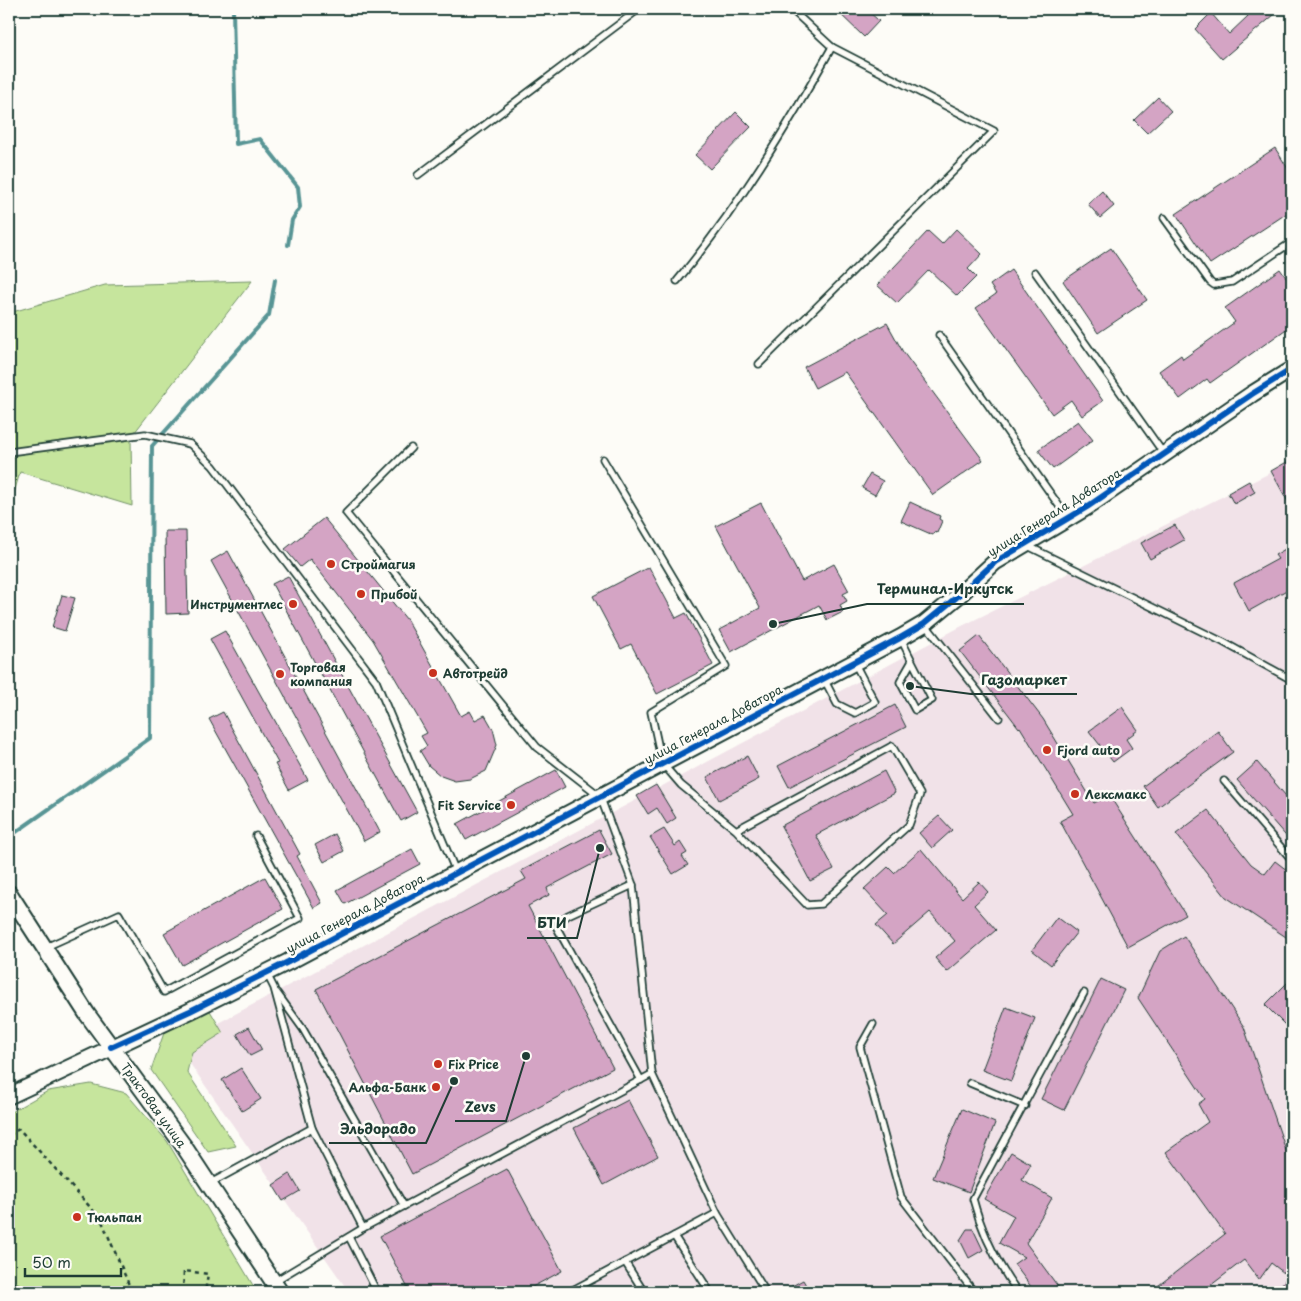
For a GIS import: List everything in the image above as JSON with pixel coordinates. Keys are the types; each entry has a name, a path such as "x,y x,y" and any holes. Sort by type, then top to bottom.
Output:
{"street":[{"name":"улица Генерала Доватора","path":"9,1096 190,1011 266,972 900,638 924,624 958,596 994,562 1068,519 1292,369"},
{"name":"Трактовая улица","path":"9,893 111,1047 183,1145 277,1287"},
{"path":"9,1290 15,1292"}],"lane":[{"path":"418,175 639,9"},
{"path":"759,364 994,131 832,47 791,9"},
{"path":"677,281 710,241 790,123 832,47"},
{"path":"1164,218 1214,285 1232,282 1292,242"},
{"path":"1036,272 1164,454"},
{"path":"939,335 1068,519"},
{"path":"9,452 145,434 190,444 213,466 376,681 456,872"},
{"path":"411,448 346,513 537,747 600,796 633,885 652,1074 718,1213 766,1292"},
{"path":"603,459 726,666 652,712 662,763 681,785 736,830 807,905 821,904 909,825 920,794 892,746 736,830"},
{"path":"1024,544 1223,642 1292,680"},
{"path":"924,624 999,718"},
{"path":"900,638 912,661 932,700 915,710 900,682 912,661"},
{"path":"824,678 837,704 855,713 875,702 854,662"},
{"path":"1224,781 1292,860"},
{"path":"45,948 119,914 164,992 300,918 256,836"},
{"path":"633,885 568,915 559,922 557,928 641,1080"},
{"path":"266,972 274,988 303,1029 404,1206"},
{"path":"274,988 312,1128 364,1228"},
{"path":"1018,1292 993,1254 980,1224 974,1199 1084,993"},
{"path":"873,1024 860,1047 901,1197 974,1292"},
{"path":"277,1287 364,1228 652,1074"},
{"path":"970,1083 1025,1106"},
{"path":"209,1184 312,1128"},
{"path":"569,1292 718,1213"},
{"path":"674,1236 710,1292"},
{"path":"349,1237 376,1292"},
{"path":"625,1262 644,1292"}],"path":[{"path":"9,1134 19,1129 102,1220 132,1292"},
{"path":"183,1292 184,1271 208,1274 206,1292"}],"shaded area":[{"path":"1292,462 1292,1292 349,1292 177,1045 962,626"}],"green space":[{"path":"252,281 131,437 132,506 20,472 9,511 9,313 105,285"},
{"path":"209,1009 223,1033 192,1052 187,1072 236,1146 208,1152 151,1070 164,1033"},
{"path":"91,1084 126,1093 167,1141 257,1292 24,1292 9,1286 9,1113 48,1091"}],"building":[{"path":"835,9 866,9 879,21 864,37"},
{"path":"1242,9 1281,9 1222,59 1195,29 1211,13 1229,34 1248,16"},
{"path":"1158,97 1171,111 1147,133 1134,120"},
{"path":"736,112 751,127 710,169 695,155"},
{"path":"1275,148 1292,175 1292,210 1210,264 1176,214"},
{"path":"1102,191 1114,206 1100,218 1088,204"},
{"path":"956,229 982,254 968,269 976,277 957,296 929,270 897,303 877,285 928,231 942,244"},
{"path":"1111,248 1147,300 1098,333 1063,281"},
{"path":"1280,269 1292,286 1292,325 1210,383 1207,379 1180,399 1159,371 1181,355 1183,359 1235,322 1225,308"},
{"path":"1011,270 1103,401 1082,416 1071,400 1052,414 976,308 996,294 990,285"},
{"path":"887,323 903,352 983,460 933,495 845,372 815,388 804,367"},
{"path":"1078,421 1093,440 1053,469 1038,450"},
{"path":"1292,459 1292,509 1271,471"},
{"path":"870,474 883,481 875,495 862,488"},
{"path":"1249,481 1255,492 1234,504 1228,493"},
{"path":"910,502 940,516 939,519 942,521 937,533 934,532 933,535 901,521"},
{"path":"761,503 802,581 834,564 849,591 843,594 847,601 840,605 843,612 827,620 819,605 731,652 719,630 760,608 716,526"},
{"path":"324,518 407,620 461,716 470,711 475,720 485,715 493,729 497,745 486,771 470,779 455,781 441,776 429,766 420,751 427,746 421,736 427,733 373,640 310,559 300,567 285,549"},
{"path":"1175,525 1184,540 1150,559 1141,543"},
{"path":"165,531 186,531 188,613 166,614"},
{"path":"1292,545 1292,587 1249,611 1234,583 1278,559 1275,555"},
{"path":"228,551 380,832 364,841 211,561"},
{"path":"649,567 676,618 686,613 713,665 657,694 631,644 621,649 593,596"},
{"path":"288,576 417,812 401,821 272,584"},
{"path":"62,595 75,598 65,631 52,627"},
{"path":"225,631 308,780 289,790 275,764 278,763 210,639"},
{"path":"979,636 1043,719 1094,803 1109,795 1186,915 1128,947 1060,821 1073,814 1020,727 960,651"},
{"path":"895,705 906,727 789,787 778,766"},
{"path":"1122,707 1138,730 1126,739 1132,748 1113,762 1089,731"},
{"path":"223,712 300,854 297,856 322,903 314,908 209,719"},
{"path":"1218,731 1233,752 1158,807 1143,786"},
{"path":"747,756 759,779 719,800 707,777"},
{"path":"1257,762 1292,803 1292,843 1237,780"},
{"name":"Fit Service","path":"556,770 565,787 466,840 457,824"},
{"path":"884,771 895,793 816,835 834,869 810,881 781,826"},
{"path":"656,785 676,818 667,824 657,808 648,814 637,796"},
{"path":"1208,810 1251,864 1265,874 1275,861 1292,874 1292,941 1226,897 1176,834"},
{"path":"939,816 952,830 932,848 919,833"},
{"path":"664,829 675,846 680,842 687,853 682,856 688,865 673,874 650,837"},
{"path":"599,830 612,854 547,888 549,895 528,906 613,1068 412,1174 316,989 526,879 521,871"},
{"path":"335,834 344,851 324,862 315,845"},
{"path":"412,849 420,864 345,904 337,890"},
{"path":"921,849 962,898 979,882 988,892 974,905 996,930 947,972 935,958 955,941 930,912 893,944 876,925 888,915 864,889 888,867 894,873"},
{"path":"265,877 283,909 182,965 164,933"},
{"path":"1057,917 1077,932 1051,965 1032,950"},
{"path":"1184,936 1244,1027 1292,1168 1292,1292 1276,1292 1288,1276 1271,1263 1259,1280 1244,1260 1202,1292 1150,1292 1225,1234 1166,1152 1208,1122 1198,1104 1205,1099 1138,998 1160,951"},
{"path":"1292,978 1292,1032 1265,1005"},
{"path":"1101,979 1124,990 1064,1110 1041,1099"},
{"path":"1006,1007 1035,1018 1011,1081 982,1070"},
{"path":"249,1027 262,1050 250,1056 237,1034"},
{"path":"241,1068 261,1099 242,1111 222,1080"},
{"path":"628,1100 658,1156 604,1185 574,1128"},
{"path":"962,1109 995,1123 969,1192 933,1178"},
{"path":"1011,1152 1031,1164 1022,1180 1052,1198 1026,1243 1062,1292 1035,1292 1014,1264 1024,1257 999,1243 1014,1216 984,1199"},
{"path":"507,1169 562,1271 523,1292 410,1292 380,1236"},
{"path":"290,1174 300,1191 283,1201 273,1185"},
{"path":"967,1229 973,1229 983,1250 969,1258 960,1240"},
{"path":"803,1280 810,1292 781,1292"}],"waterway":[{"path":"233,9 236,144 260,139 298,187 300,207 292,220 288,245"},
{"path":"9,837 150,738 152,446 269,315 275,280"}],"cycle path":[{"path":"111,1047 190,1011 288,962 900,638 924,624 995,562 1087,507 1252,394 1292,369"}],"place":[{"name":"Строймагия","path":"331,564"},
{"name":"Прибой","path":"361,594"},
{"name":"Инструментлес","path":"293,604"},
{"name":"Терминал-Иркутск","path":"773,624"},
{"name":"Автотрейд","path":"433,673"},
{"name":"Торговая компания","path":"280,674"},
{"name":"Газомаркет","path":"910,686"},
{"name":"Fjord auto","path":"1047,750"},
{"name":"Лексмакс","path":"1075,794"},
{"name":"Fit Service","path":"511,805"},
{"name":"БТИ","path":"600,848"},
{"name":"Zevs","path":"526,1056"},
{"name":"Fix Price","path":"438,1064"},
{"name":"Эльдорадо","path":"454,1081"},
{"name":"Альфа-Банк","path":"436,1087"},
{"name":"Тюльпан","path":"77,1217"}]}
